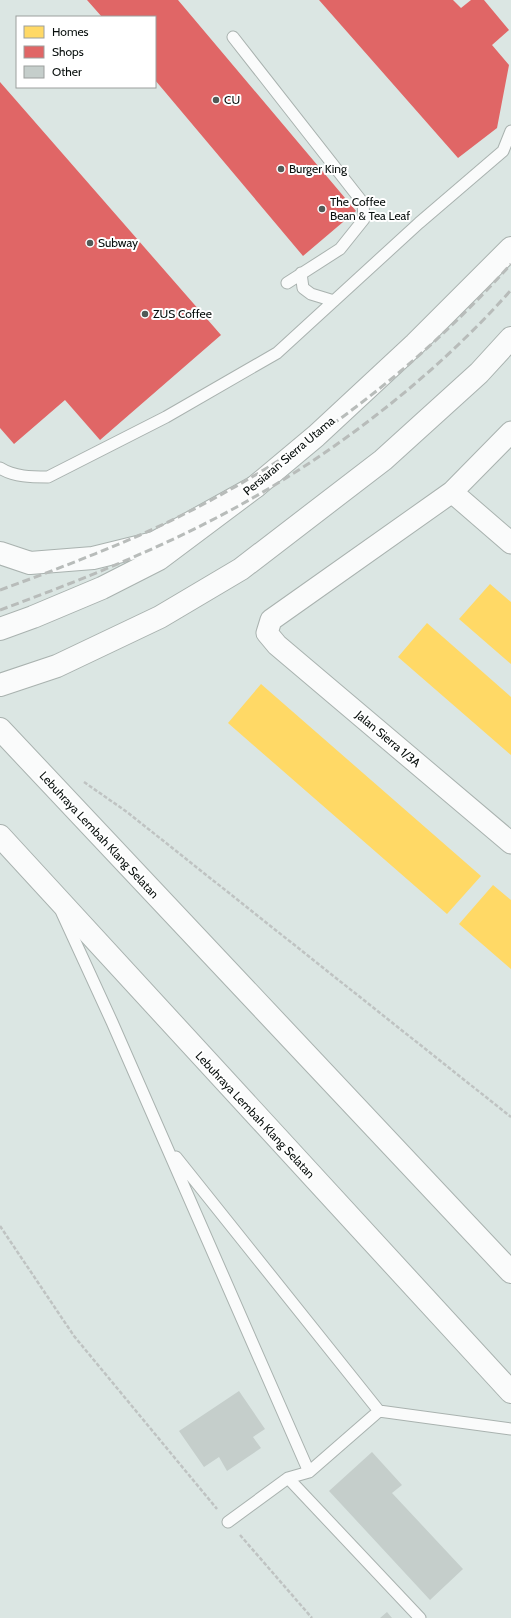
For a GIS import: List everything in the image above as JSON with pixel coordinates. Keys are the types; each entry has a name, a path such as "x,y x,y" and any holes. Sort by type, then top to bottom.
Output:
{"main road":[{"name":"Persiaran Sierra Utama","path":"0,629 33,618 102,588 159,559 254,487 316,436 415,344 511,248"},
{"path":"0,685 58,666 160,617 241,569 383,460 479,373 511,338"},
{"path":"0,553 30,563 93,558 154,543 254,487"},
{"name":"Lebuhraya Lembah Klang Selatan","path":"0,729 511,1272"},
{"name":"Lebuhraya Lembah Klang Selatan","path":"0,836 511,1392"}],"street":[{"path":"511,432 452,492 511,544"},
{"name":"Jalan Sierra 1/3A","path":"452,492 271,620 267,633 277,644 511,843"}],"lane":[{"path":"233,38 363,203 364,219 340,249 287,283"},
{"path":"0,468 6,472 29,477 48,477 166,417 277,353 424,218 502,151 511,131"},
{"path":"301,273 303,288 310,294 334,301"},
{"path":"54,896 112,1022 309,1472"},
{"path":"166,1145 379,1411 511,1429"},
{"path":"228,1522 288,1478 309,1472 379,1411"},
{"path":"288,1478 420,1618"}],"path":[{"path":"83,781 127,812 511,1116"},
{"path":"0,1226 74,1336 228,1522 312,1618"}],"building: Homes":[{"path":"490,584 511,602 511,664 459,619"},
{"path":"427,623 511,697 511,755 398,657"},
{"path":"261,684 481,876 447,914 228,723"},
{"path":"493,885 511,900 511,969 459,924"}],"building: Shops":[{"path":"87,0 178,0 356,211 303,256 156,81 156,16 101,16"},
{"path":"319,0 453,0 461,8 471,0 484,0 509,30 492,45 509,65 497,128 458,158"},
{"path":"0,82 221,335 100,440 65,400 14,444 0,428"}],"building: Other":[{"path":"239,1391 265,1429 253,1437 261,1448 227,1471 219,1457 204,1467 179,1431"},
{"path":"372,1452 402,1485 392,1493 463,1569 430,1600 329,1491"},
{"path":"387,1612 392,1618 380,1618"}],"railway":[{"path":"0,590 70,564 140,535 192,510 243,482 292,452 340,419 386,384 471,306 511,264"},
{"path":"0,610 89,576 176,538 233,509 308,464 345,438 416,383 450,353 511,290"}],"place":[{"name":"CU","path":"216,100"},
{"name":"Burger King","path":"281,169"},
{"name":"The Coffee Bean & Tea Leaf","path":"322,209"},
{"name":"Subway","path":"90,243"},
{"name":"ZUS Coffee","path":"145,314"}]}
